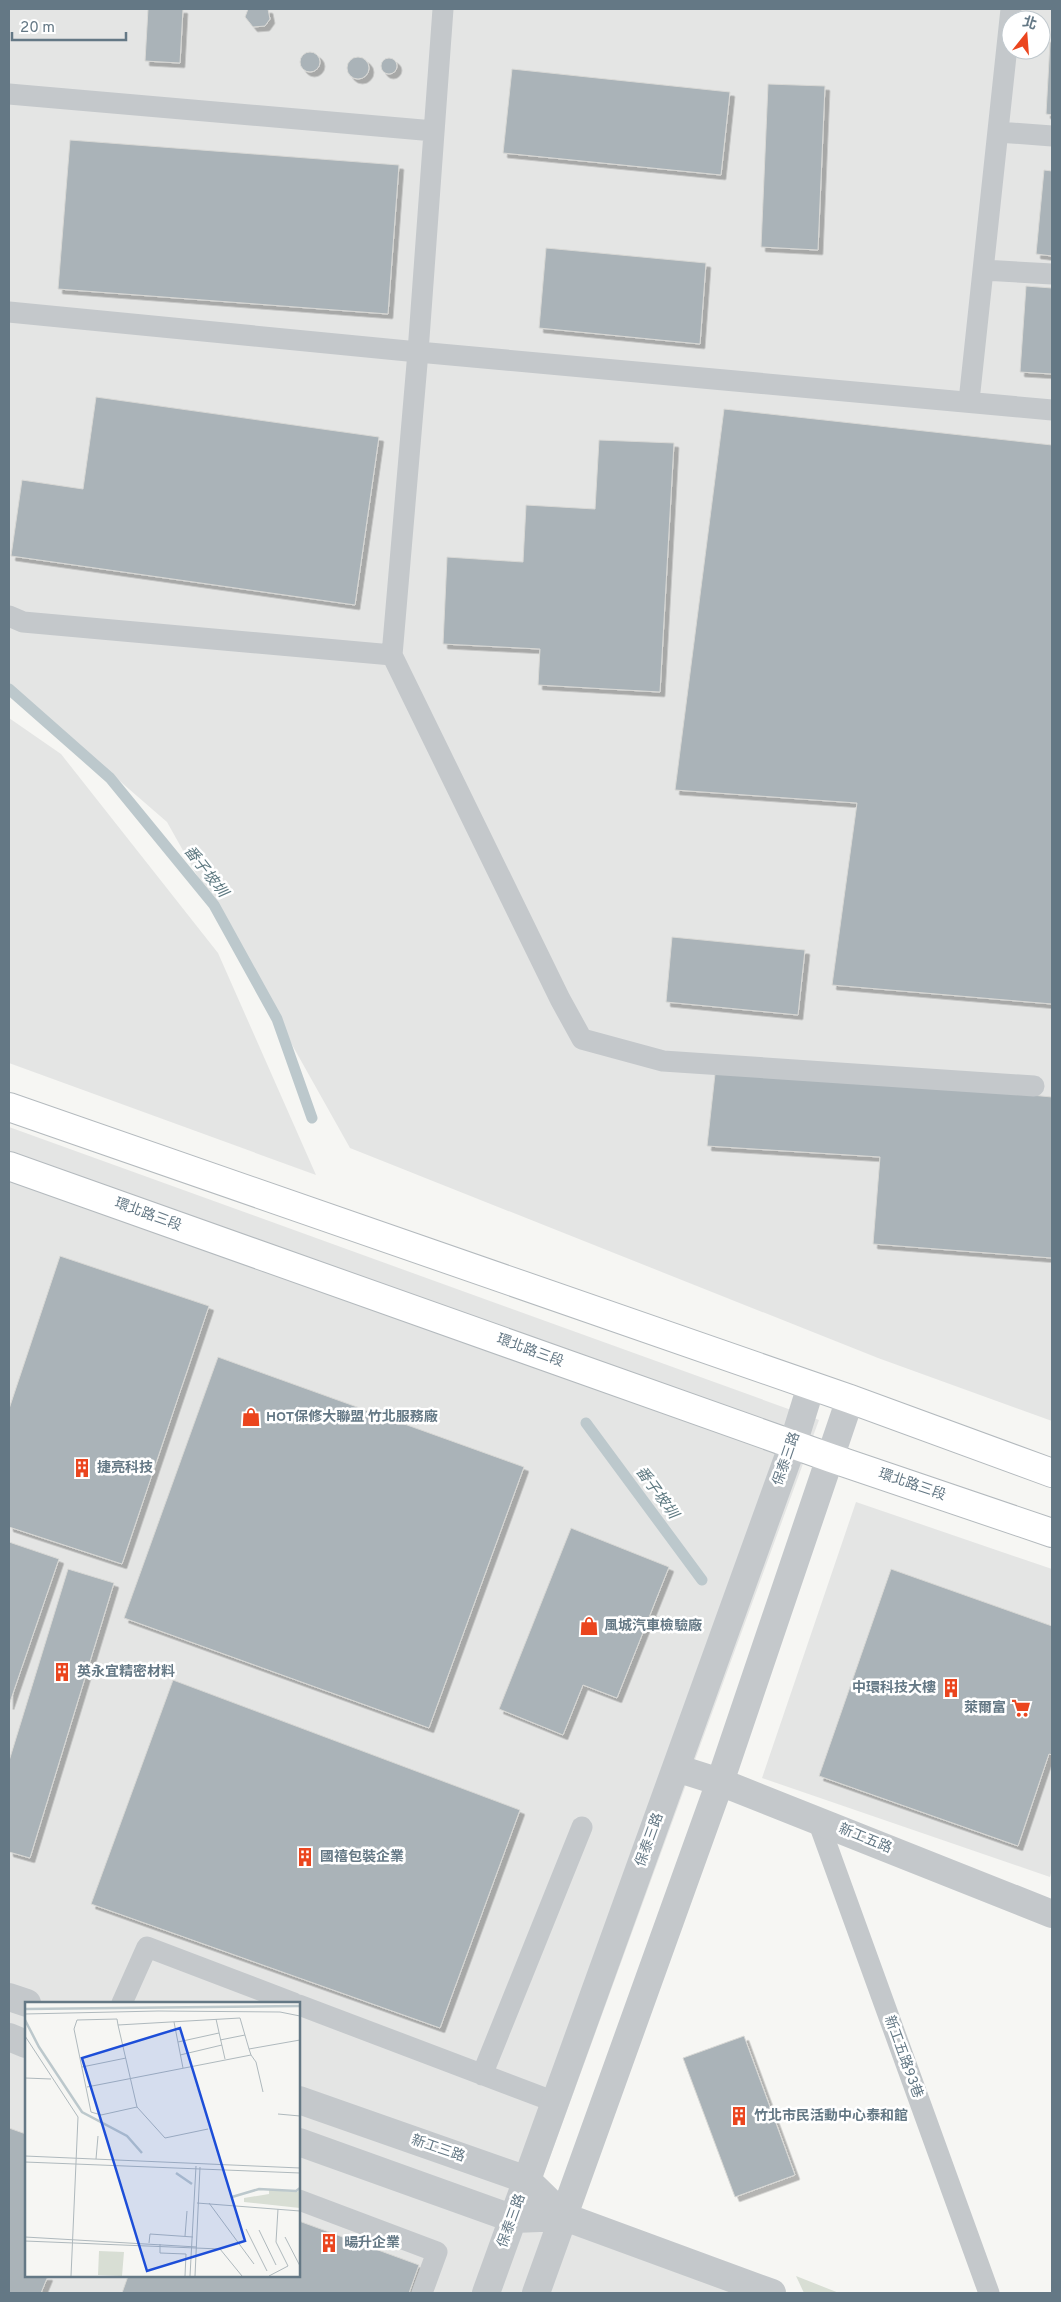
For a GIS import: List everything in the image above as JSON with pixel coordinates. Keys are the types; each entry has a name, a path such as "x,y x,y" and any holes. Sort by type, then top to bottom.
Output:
{"street":[{"path":"9,1107 850,1399 1052,1472"},
{"name":"環北路三段","path":"9,1166 830,1458 1052,1533"},
{"name":"保泰三路","path":"486,2293 793,1444 811,1386"},
{"path":"536,2293 566,2217 720,1782 850,1399"},
{"name":"新工五路","path":"676,1768 720,1782 818,1820 1052,1914"},
{"path":"9,1997 25,2002"},
{"path":"9,2038 25,2044"},
{"name":"新工三路","path":"300,2100 527,2180 566,2217"},
{"name":"新工三路","path":"300,2142 514,2219 566,2217 772,2293"}],"lane":[{"path":"443,9 418,352 392,655 560,1000 582,1039 663,1061 1034,1086"},
{"path":"969,401 1011,9"},
{"path":"9,94 434,131"},
{"path":"998,132 1052,136"},
{"path":"983,270 1052,274"},
{"path":"9,312 418,352 1052,410"},
{"path":"9,616 23,622 392,655"},
{"name":"新工五路93巷","path":"818,1820 989,2293"},
{"path":"482,2075 582,1828"},
{"path":"122,2002 147,1947 291,2002"},
{"path":"300,2005 555,2102"},
{"path":"300,2200 437,2252 422,2293"}],"shaded area":[{"path":"9,9 1052,9 1052,1421 878,1358 350,1148 167,822 9,685"},
{"path":"9,718 61,754 218,953 316,1175 9,1063"},
{"path":"9,1127 819,1420 534,2201 748,2293 9,2293"},
{"name":"中環科技大樓","path":"856,1502 1052,1569 1052,1869 1050,1877 762,1778"},
{"path":"796,2276 839,2293 804,2293"}],"building":[{"path":"148,9 183,9 180,63 145,61"},
{"path":"248,9 268,9 270,19 265,26 253,27 245,17"},
{"path":"1052,42 1052,115 1046,114 1049,60 1051,60"},
{"path":"310,52 317,55 320,62 317,69 310,72 303,69 300,62 303,55"},
{"path":"358,57 368,64 369,68 362,78 358,79 348,72 347,68 354,58"},
{"path":"389,58 395,60 397,66 395,72 389,74 383,72 381,66 383,60"},
{"path":"512,69 730,92 721,175 503,153"},
{"path":"768,84 825,86 818,250 761,247"},
{"path":"70,140 399,165 388,314 58,289"},
{"path":"1044,170 1052,171 1052,256 1036,254"},
{"path":"546,248 706,263 700,344 539,328"},
{"path":"1026,286 1052,288 1052,374 1020,372"},
{"path":"96,397 379,437 355,605 11,556 22,480 83,489"},
{"path":"724,409 1052,445 1052,1004 832,985 857,803 675,790"},
{"path":"599,440 674,443 660,692 538,685 540,649 443,644 447,557 523,562 526,505 595,509"},
{"path":"672,937 805,950 798,1015 666,1002"},
{"path":"716,1065 1052,1097 1052,1258 873,1244 880,1157 707,1146"},
{"name":"捷亮科技","path":"60,1256 209,1306 122,1564 9,1527 9,1409"},
{"path":"218,1357 524,1467 429,1728 124,1618"},
{"name":"風城汽車檢驗廠","path":"571,1528 669,1567 617,1698 583,1685 563,1735 499,1709"},
{"path":"9,1542 59,1559 9,1705"},
{"name":"英永宜精密材料","path":"68,1569 114,1583 30,1858 9,1852 9,1761"},
{"name":"中環科技大樓","path":"891,1569 1052,1626 1052,1755 1049,1754 1018,1846 819,1776"},
{"name":"國禧包裝企業","path":"173,1680 520,1810 440,2028 91,1904"},
{"name":"竹北市民活動中心泰和館","path":"744,2036 795,2175 735,2197 683,2058"},
{"path":"9,2128 25,2134 25,2277 48,2277 41,2293 9,2293"},
{"name":"暘升企業","path":"300,2221 419,2265 409,2293 122,2293 128,2277 300,2277"}],"waterway":[{"name":"番子坡圳","path":"9,689 110,778 214,905 277,1019 312,1118"},
{"name":"番子坡圳","path":"586,1423 702,1580"}],"place":[{"name":"HOT保修大聯盟 竹北服務廠","path":"251,1417"},
{"name":"捷亮科技","path":"82,1468"},
{"name":"風城汽車檢驗廠","path":"589,1626"},
{"name":"英永宜精密材料","path":"62,1672"},
{"name":"中環科技大樓","path":"951,1688"},
{"name":"萊爾富","path":"1021,1708"},
{"name":"國禧包裝企業","path":"305,1857"},
{"name":"竹北市民活動中心泰和館","path":"739,2116"},
{"name":"暘升企業","path":"329,2243"}]}
